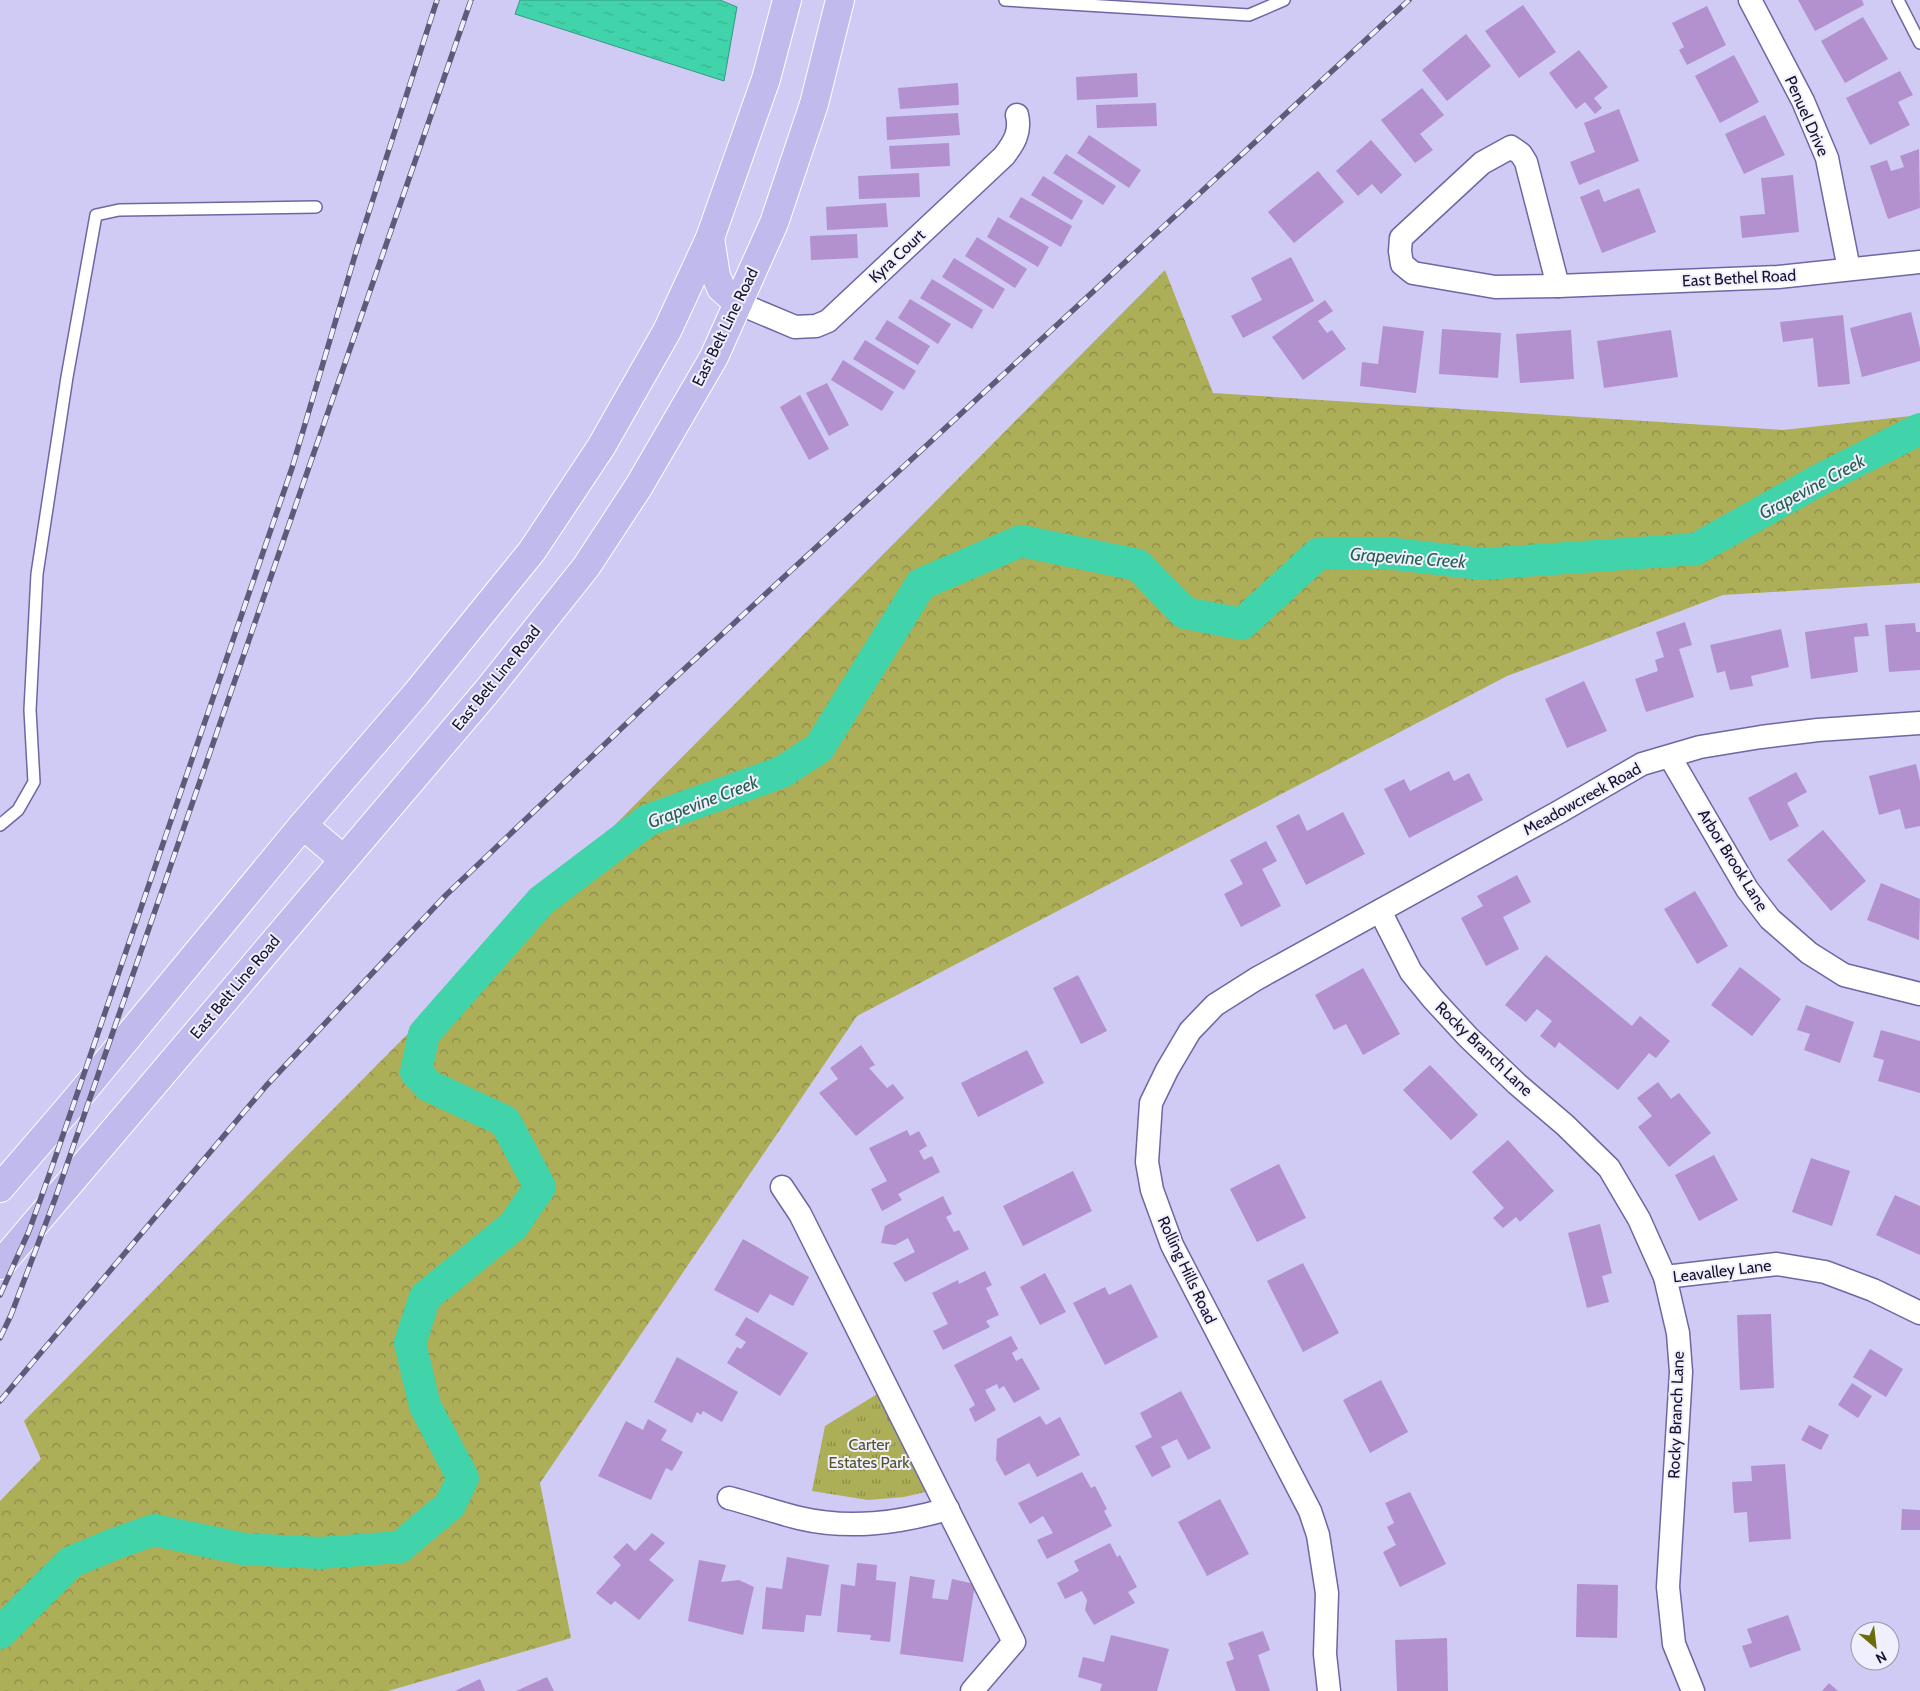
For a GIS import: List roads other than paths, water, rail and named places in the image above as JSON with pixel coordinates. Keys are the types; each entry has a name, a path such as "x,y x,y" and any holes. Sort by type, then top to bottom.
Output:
{"main road":[{"path":"0,1188 74,1102 303,825 416,694 532,551 606,439 667,331 710,238 766,79 787,0"},
{"name":"East Belt Line Road","path":"0,1265 488,690 586,567 639,486 714,357 777,214 814,104 840,0"},
{"path":"710,238 716,276 721,288 738,303"},
{"path":"303,825 343,859"}],"street":[{"name":"Penuel Drive","path":"1750,0 1802,101 1827,158 1850,269"},
{"name":"Kyra Court","path":"738,303 795,327 816,326 828,321 1004,156 1013,145 1017,135 1019,125 1017,115"},
{"name":"East Bethel Road","path":"1558,286 1526,162 1521,154 1511,147 1482,163 1402,238 1400,251 1402,264 1413,273 1495,287 1558,286 1778,277 1920,262"},
{"name":"Meadowcreek Road","path":"1380,911 1642,764 1700,747 1761,737 1818,730 1920,723"},
{"name":"Arbor Brook Lane","path":"1670,757 1747,889 1770,919 1809,953 1844,975 1920,994"},
{"name":"Rocky Branch Lane","path":"1380,911 1411,972 1433,1000 1517,1084 1565,1125 1609,1168 1639,1219 1665,1278 1678,1333 1681,1372 1668,1587 1674,1644 1693,1691"},
{"name":"Rolling Hills Road","path":"1329,1691 1325,1654 1326,1592 1322,1556 1313,1519 1172,1246 1152,1190 1147,1162 1151,1103 1167,1070 1190,1031 1215,1005 1256,979 1380,911"},
{"path":"782,1187 800,1214 1014,1642 972,1691"},
{"name":"Leavalley Lane","path":"1665,1278 1777,1264 1825,1272 1873,1290 1920,1313"},
{"path":"729,1498 800,1518 847,1524 881,1523 911,1519 948,1509"}],"lane":[{"path":"1004,0 1249,15 1284,0"},
{"path":"1898,0 1920,43"},
{"path":"0,825 18,810 34,782 30,710 37,574 67,377 96,215 119,210 316,207"}],"water":[{"path":"520,0 720,0 737,7 724,81 515,14"}],"waterway":[{"name":"Grapevine Creek","path":"0,1633 71,1562 154,1530 244,1549 320,1553 400,1547 450,1505 463,1478 425,1406 410,1343 425,1297 513,1226 540,1187 505,1121 429,1086 416,1072 424,1034 541,901 648,820 782,772 819,748 921,584 1021,541 1138,565 1185,613 1242,624 1318,554 1386,553 1482,564 1696,549 1819,480 1920,429"}],"railway":[{"path":"0,1295 29,1231 52,1167 292,468 356,252 437,0"},
{"path":"0,1338 11,1315 55,1199 471,0"},
{"path":"0,1401 266,1086 446,895 666,686 1409,0"}],"park label":[{"name":"Carter Estates Park","path":"869,1453"}]}
